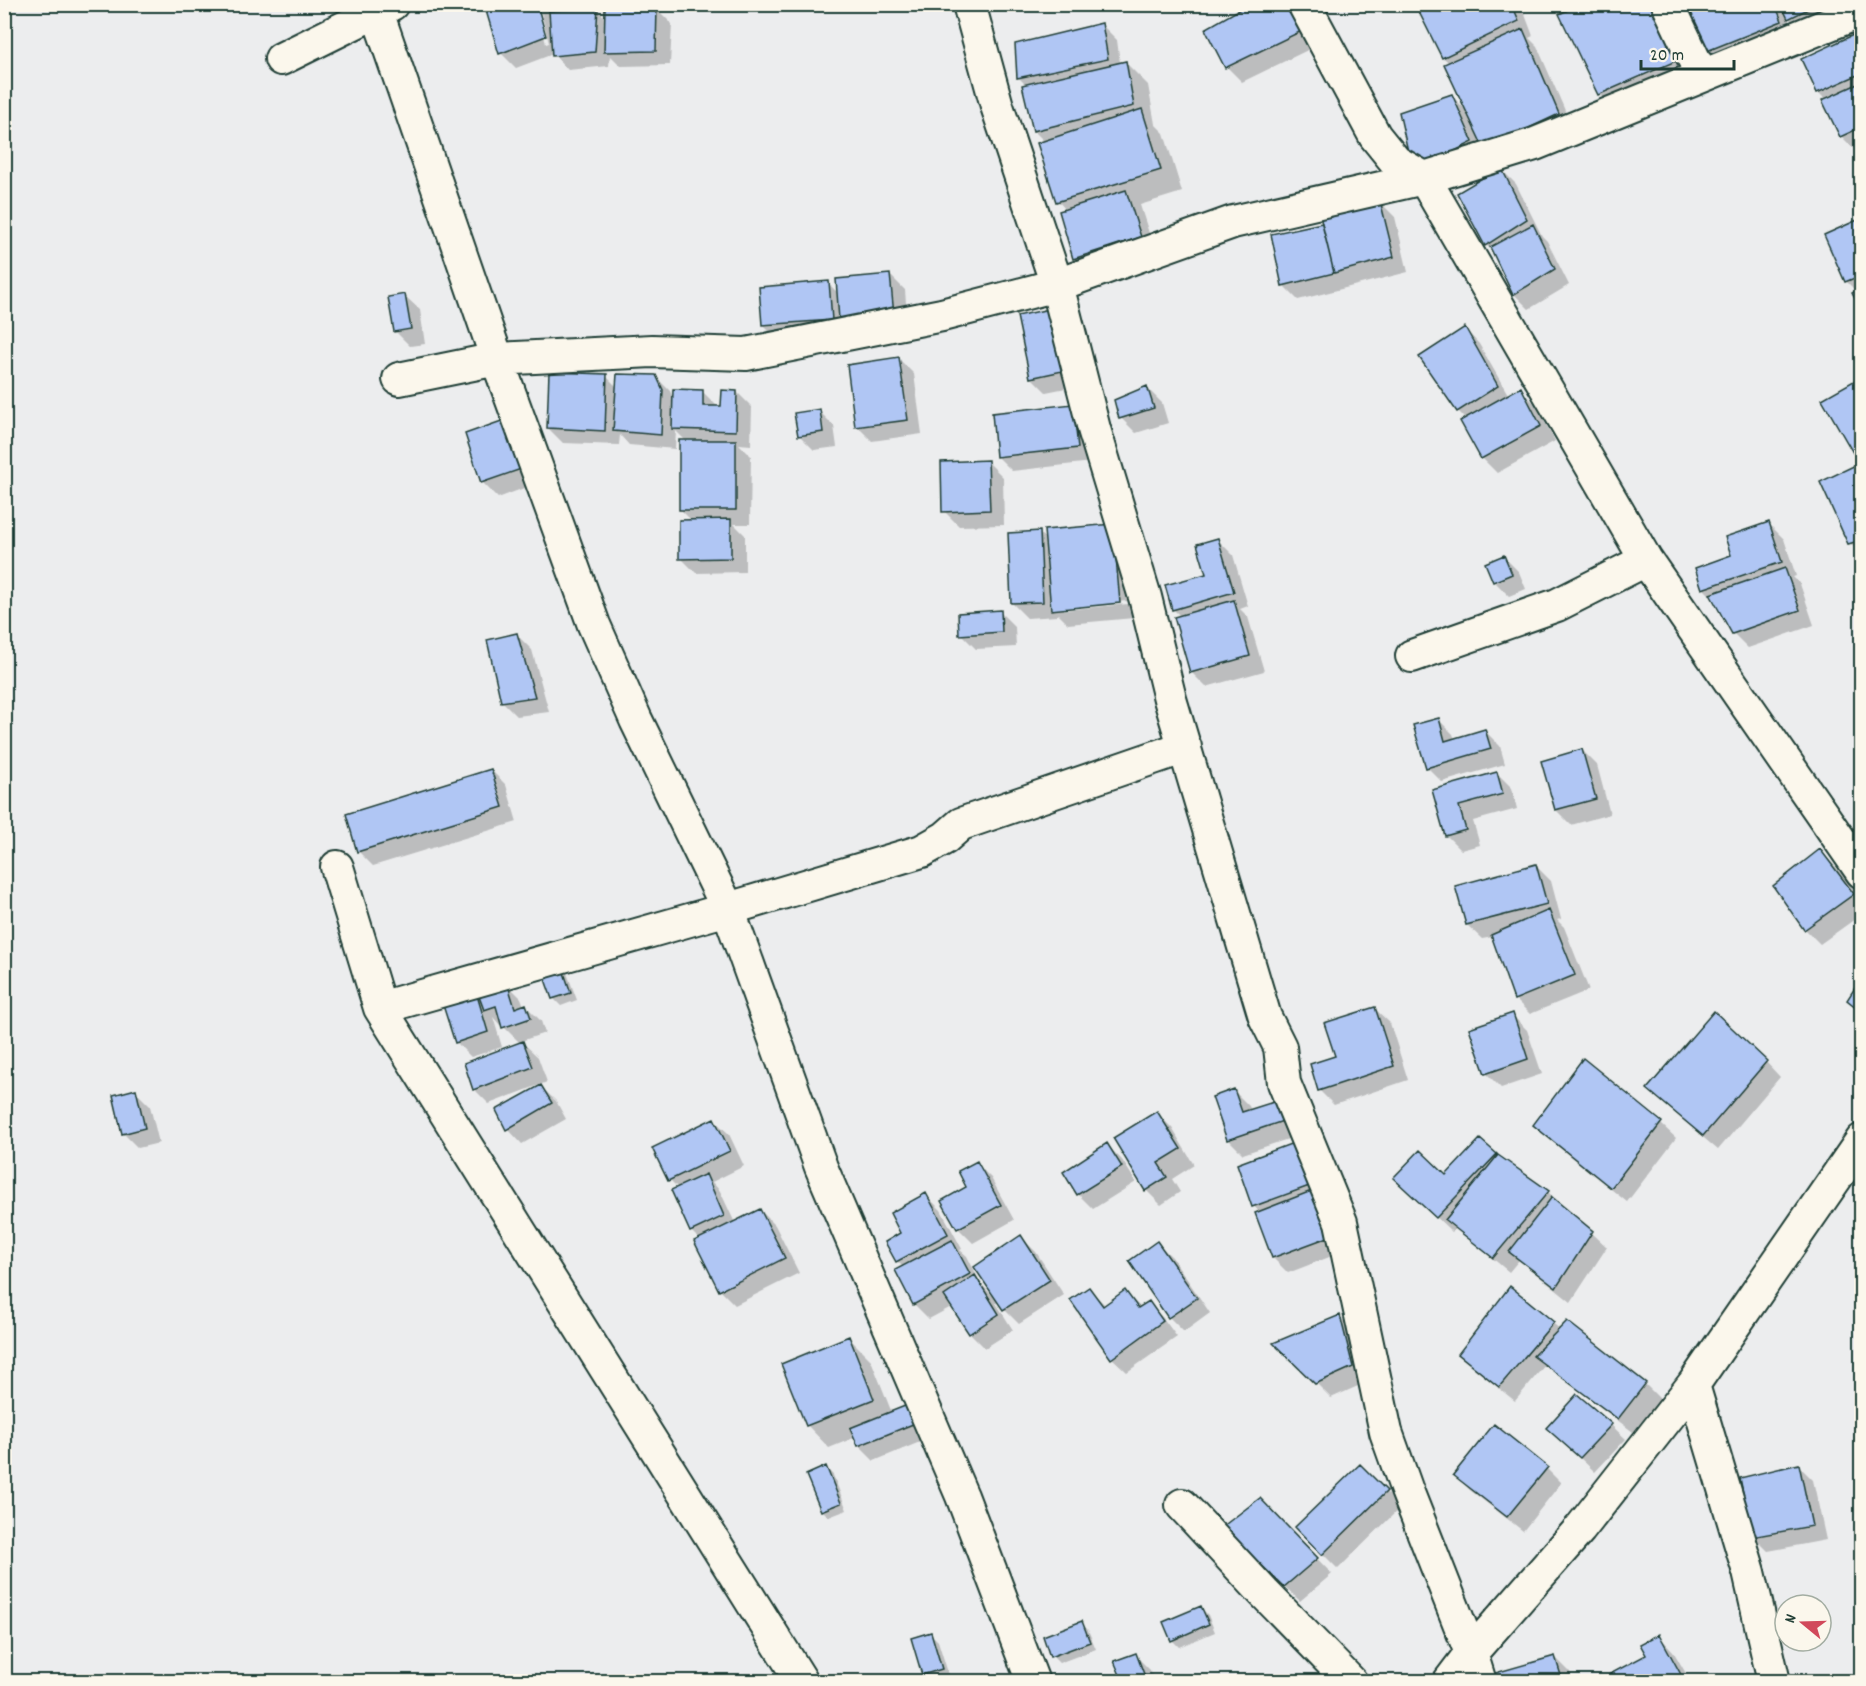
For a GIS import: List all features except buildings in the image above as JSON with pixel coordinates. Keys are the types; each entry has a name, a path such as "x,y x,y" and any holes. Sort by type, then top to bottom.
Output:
{"street":[{"path":"969,4 997,106 1058,285 1094,429 1145,597 1170,699 1265,1017 1280,1047 1284,1083 1341,1222 1386,1432 1476,1667"},
{"path":"1304,4 1375,136 1396,162 1424,178 1646,560 1862,872"},
{"path":"1668,4 1702,76"},
{"path":"281,58 385,8 498,359 594,625 636,720 728,909 821,1167 962,1496 1033,1682"},
{"path":"399,379 498,359 652,351 746,354 942,315 1058,285 1233,222 1424,178 1535,144 1862,11"},
{"path":"1412,656 1557,605 1646,560"},
{"path":"380,1008 922,851 945,838 961,824 1185,747"},
{"path":"337,867 380,1008 802,1682"},
{"path":"1449,1682 1476,1667 1693,1385 1862,1140"},
{"path":"1693,1385 1749,1572 1774,1682"},
{"path":"1182,1505 1351,1682"}]}
